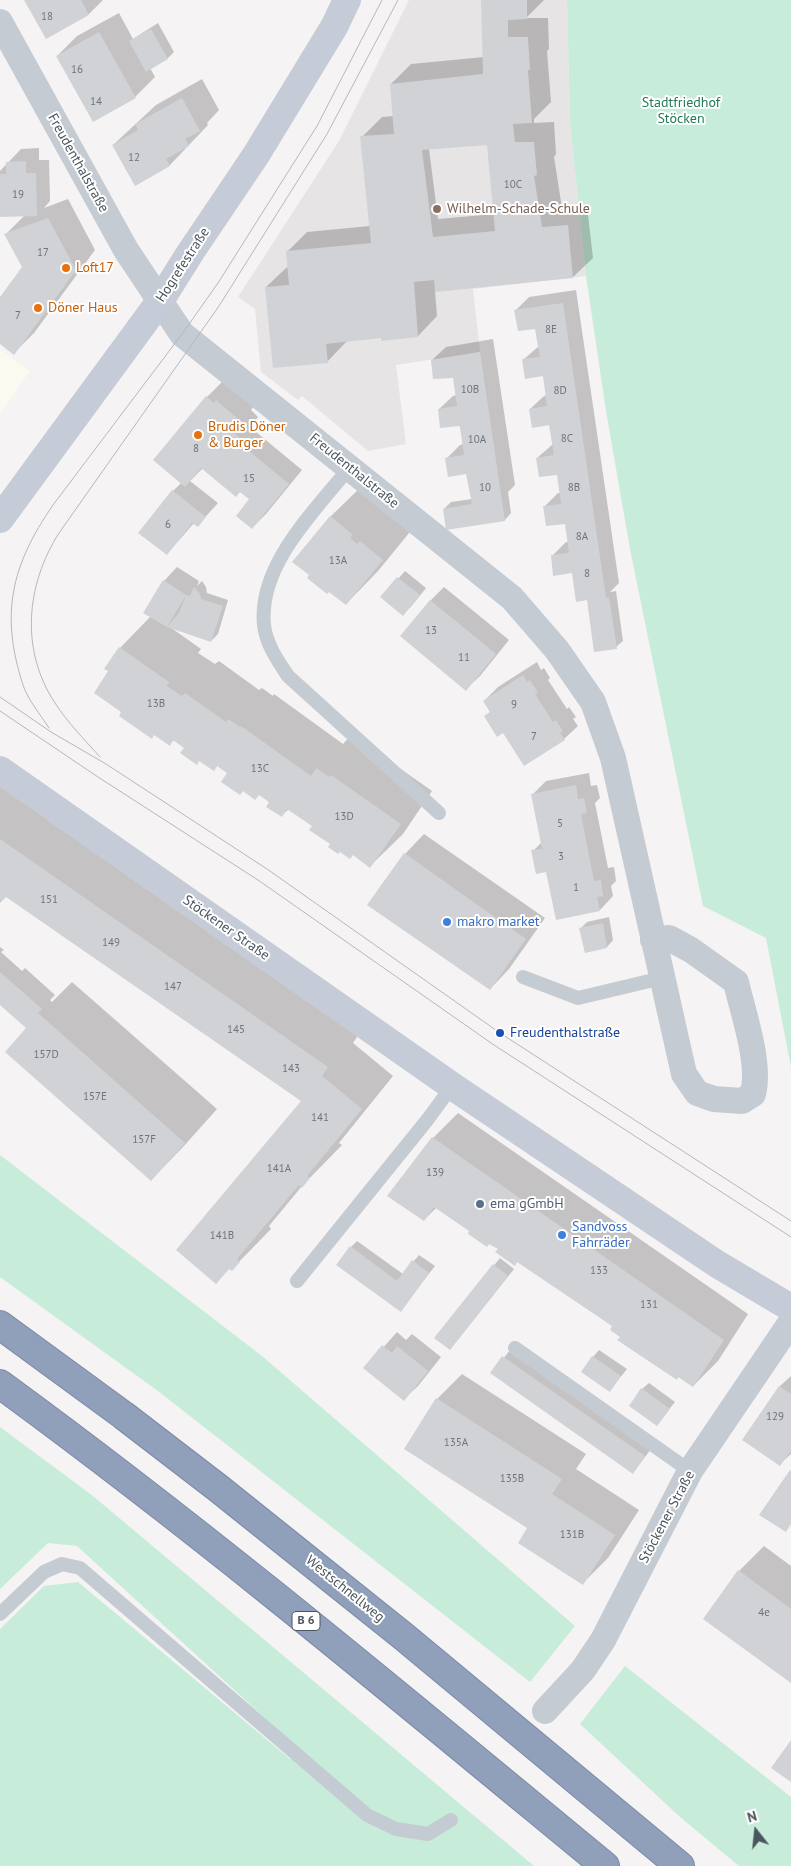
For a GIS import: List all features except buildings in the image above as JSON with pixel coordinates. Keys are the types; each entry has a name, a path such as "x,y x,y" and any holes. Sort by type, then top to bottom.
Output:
{"highway":[{"name":"Westschnellweg","path":"0,1325 124,1415 226,1494 402,1636 680,1866"},
{"name":"B 6","path":"0,1384 93,1452 346,1653 605,1866"}],"street":[{"name":"Hogrefestraße","path":"0,518 160,301 256,155 334,27 347,0"},
{"name":"Freudenthalstraße","path":"0,22 126,250 182,334 512,598 558,650 593,702 613,758 653,940 684,1074 697,1093 714,1099 742,1101 753,1094 756,1084 755,1063 736,982 692,950 669,938 653,940"},
{"name":"Stöckener Straße","path":"0,770 452,1086 718,1264 791,1308"},
{"name":"Stöckener Straße","path":"545,1711 583,1670 603,1640 690,1471 791,1322"}],"lane":[{"path":"349,468 290,542 277,563 266,597 264,625 272,651 288,676 439,813"},
{"path":"523,977 578,998 662,978"},
{"path":"296,1281 428,1119 452,1086"},
{"path":"515,1348 690,1471"},
{"path":"0,1614 44,1572 62,1564 80,1568 367,1815 396,1829 428,1834 451,1820"}],"shaded area":[{"name":"Wilhelm-Schade-Schule","path":"409,0 567,0 570,121 586,276 473,289 480,352 396,365 406,444 368,451 302,396 298,400 261,372 255,309 238,297 339,141"},
{"path":"0,349 30,371 0,414"}],"green space":[{"name":"Stadtfriedhof Stöcken","path":"567,0 791,0 791,1067 766,938 703,906 630,549 606,411 586,276 570,121"},
{"path":"0,1155 262,1356 575,1626 530,1682 158,1391 0,1277"},
{"path":"0,1427 93,1496 534,1866 0,1866 0,1629 44,1586 78,1582 290,1759 300,1750 77,1546 48,1543 0,1589"},
{"path":"625,1666 791,1797 791,1866 739,1866 680,1817 580,1724"}],"tram line":[{"path":"49,728 25,691 12,636 11,613 14,591 27,549 53,505 182,334 218,283 317,126 382,0"},
{"path":"100,757 55,703 44,683 36,661 32,640 34,596 48,553 59,533 219,306 327,134 398,0"},
{"path":"0,697 51,732 106,764 267,869 500,1033 791,1221"},
{"path":"0,711 98,777 258,880 494,1045 791,1237"}],"place":[{"name":"Wilhelm-Schade-Schule","path":"437,209"},
{"name":"Loft17","path":"66,268"},
{"name":"Döner Haus","path":"38,308"},
{"name":"Brudis Döner & Burger","path":"198,435"},
{"name":"makro market","path":"447,922"},
{"name":"Freudenthalstraße","path":"500,1033"},
{"name":"ema gGmbH","path":"480,1204"},
{"name":"Sandvoss Fahrräder","path":"562,1235"}]}
